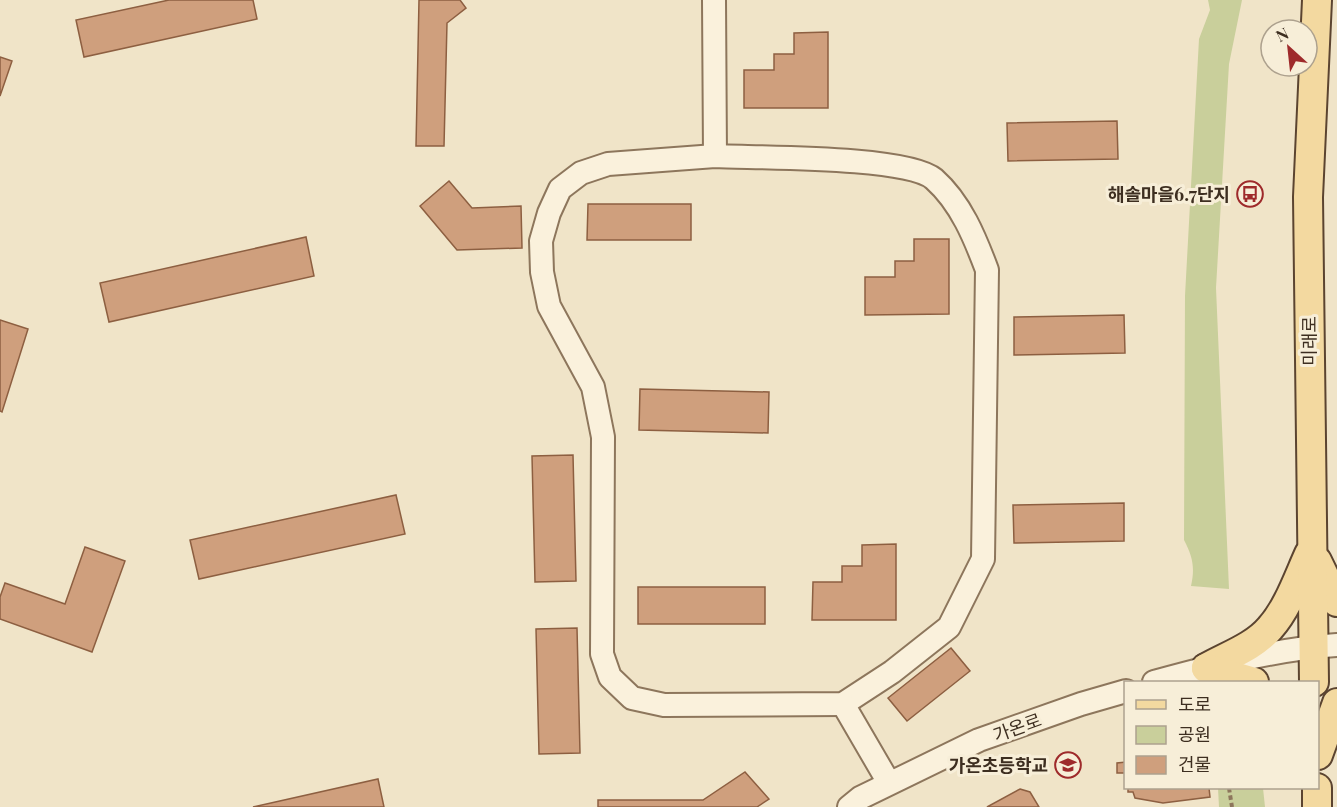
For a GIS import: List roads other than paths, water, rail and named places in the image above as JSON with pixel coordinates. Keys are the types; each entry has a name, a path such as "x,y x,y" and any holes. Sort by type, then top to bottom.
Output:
{"main road":[{"name":"미래로","path":"1314,681 1325,646 1312,549 1308,197 1317,0"},
{"path":"1312,549 1337,602"},
{"path":"1206,668 1250,644 1270,629 1312,549"},
{"path":"1206,668 1251,681"},
{"path":"1319,750 1337,703"},
{"path":"1317,789 1317,807"}],"street":[{"path":"714,0 715,156"},
{"path":"715,156 888,164 932,178 970,226 987,270 983,559 949,627 892,672 843,704 664,705 643,701 632,698 610,677 602,654 603,437 593,387 549,306 542,272 541,241 549,213 560,189 581,173 608,164 715,156"},
{"path":"1158,681 1206,668 1325,646"},
{"name":"가온로","path":"849,807 860,798 889,783 979,740 1124,691"},
{"path":"843,704 889,783"}],"place":[{"name":"해솔마을6.7단지","path":"1250,194"},
{"name":"가온초등학교","path":"1068,765"}]}
